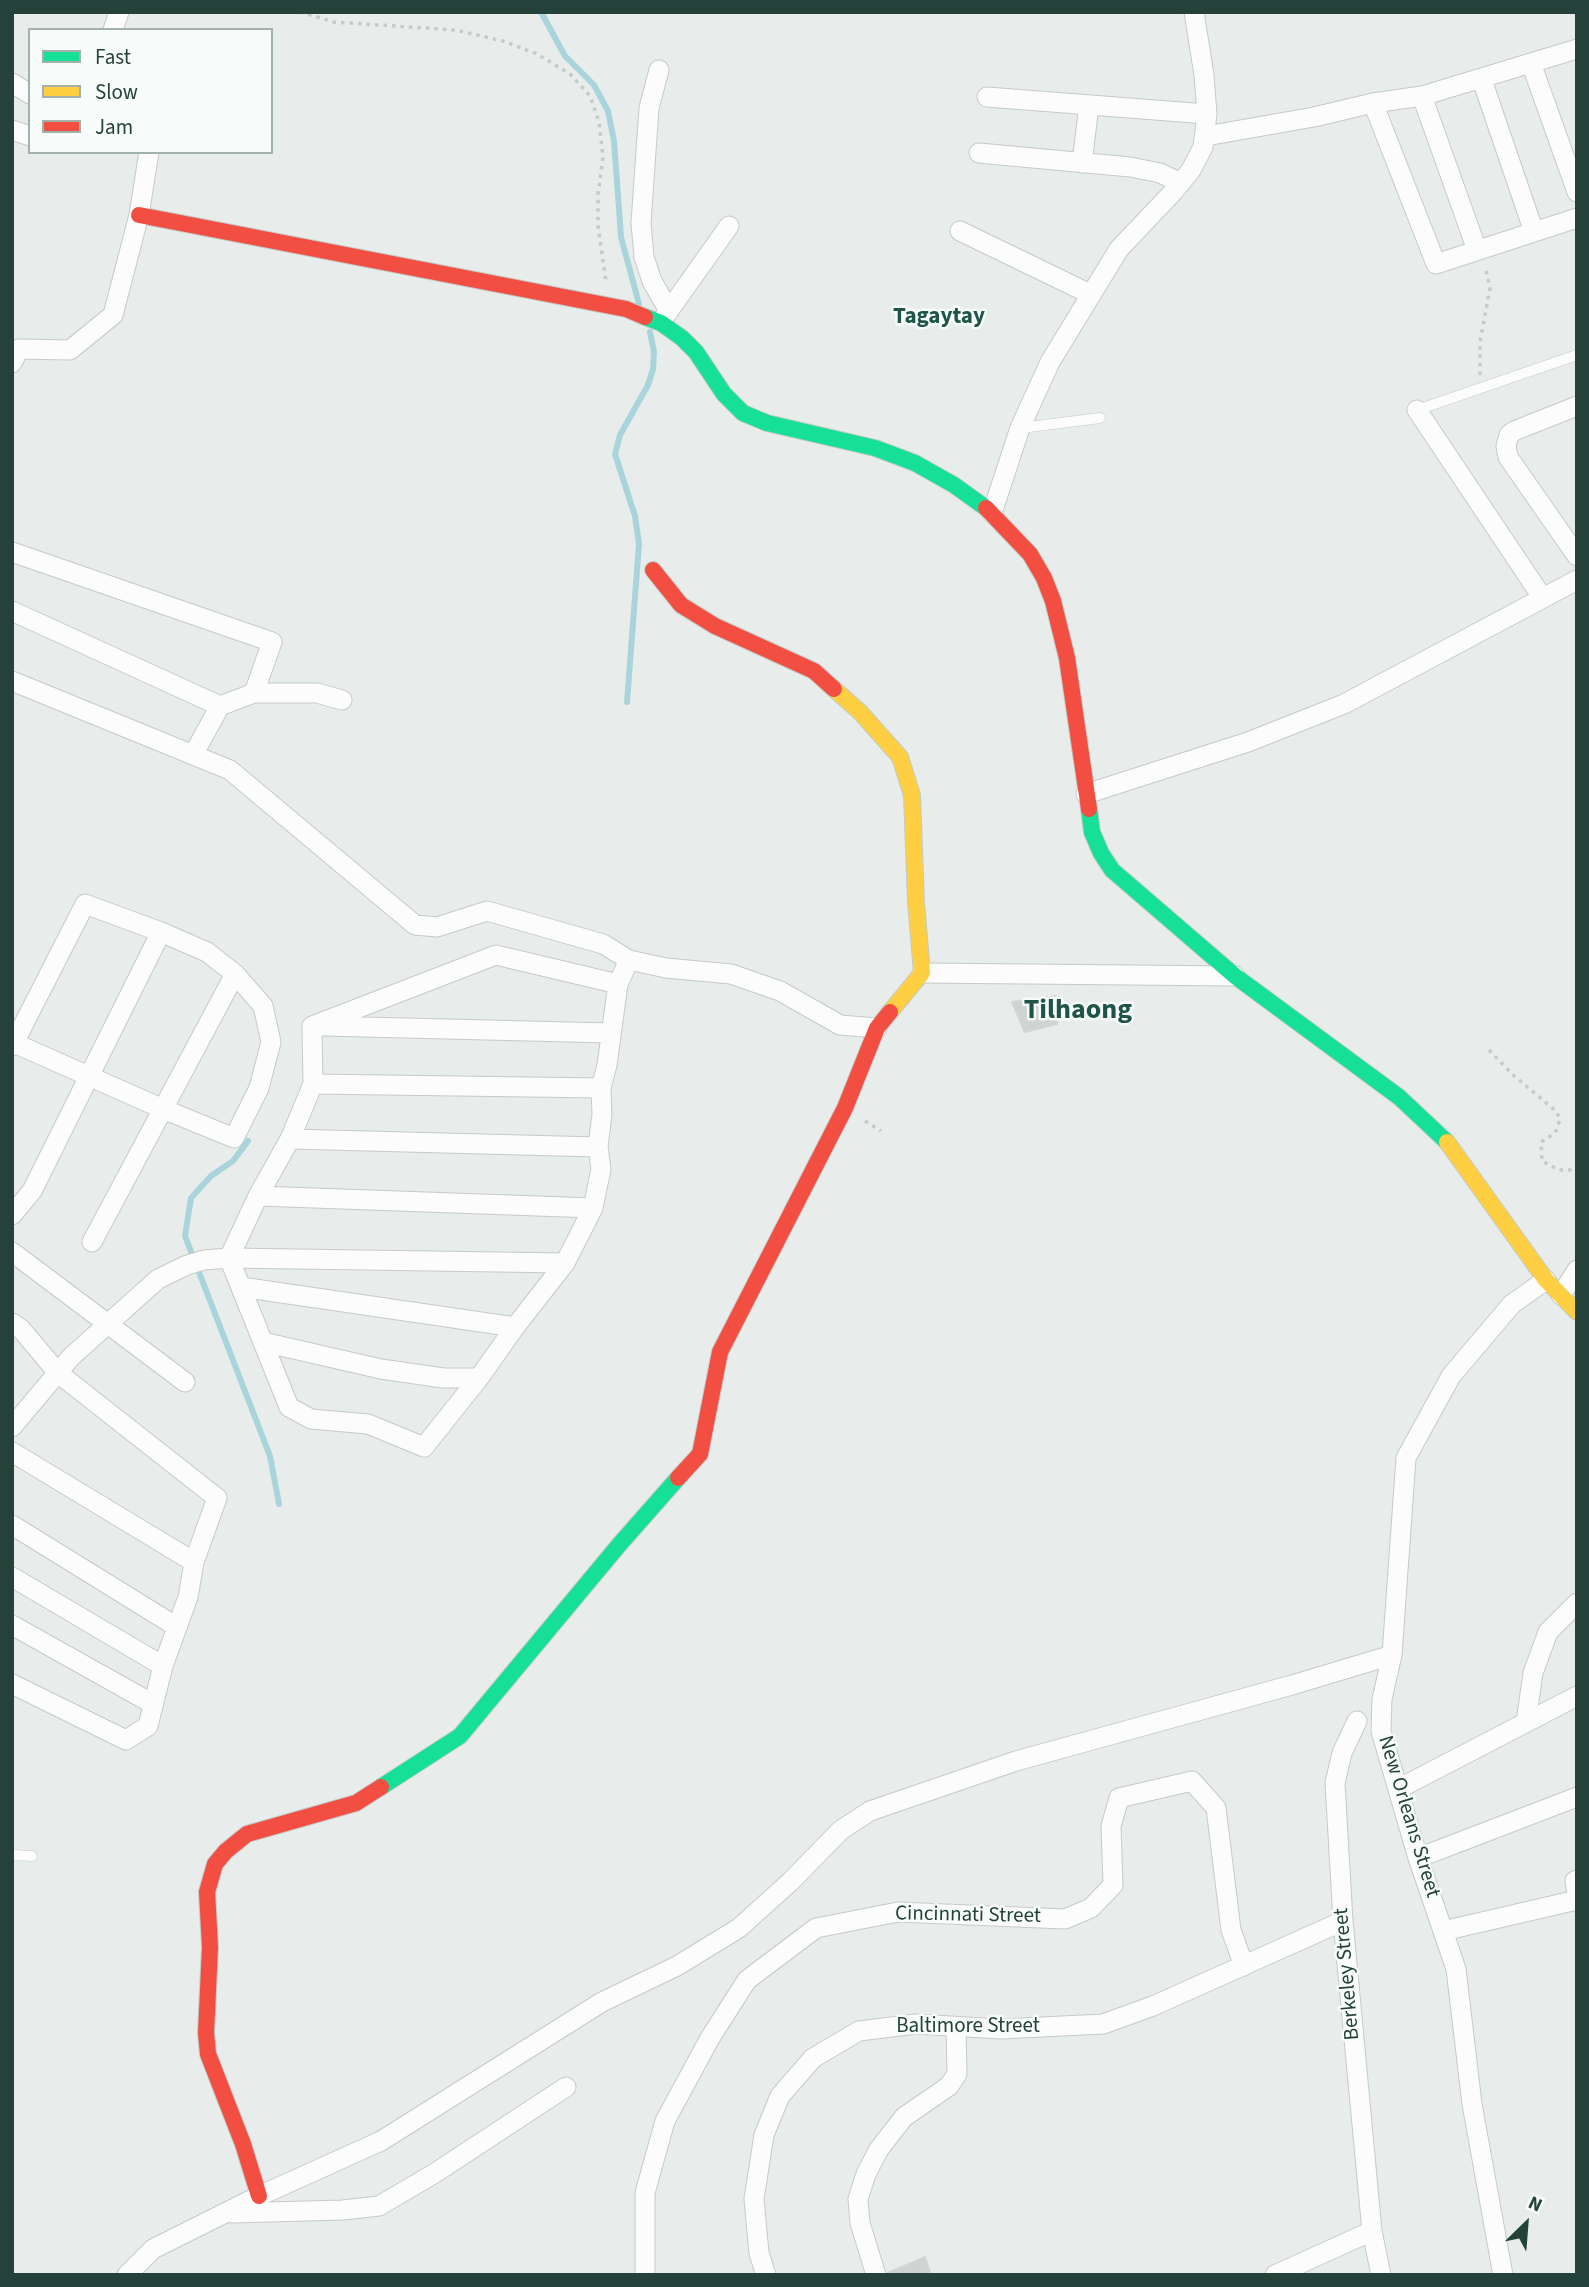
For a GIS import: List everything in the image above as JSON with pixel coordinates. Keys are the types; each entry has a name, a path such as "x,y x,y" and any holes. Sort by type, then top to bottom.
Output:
{"street":[{"path":"992,513 1020,428 1050,362 1119,249 1181,183 1198,158 1206,136 1206,114 1204,75 1194,12"},
{"path":"1206,136 1422,96 1482,80 1577,48"},
{"path":"1531,63 1577,192"},
{"path":"659,70 649,108 641,223 644,257 665,317 696,352 724,394 743,414 767,423 876,448 915,463 954,485 992,513 1030,554 1053,601 1067,658 1092,832 1112,870 1235,976 1399,1097 1452,1146 1546,1280 1577,1312"},
{"path":"1482,80 1534,232"},
{"path":"12,83 28,93"},
{"path":"1422,96 1477,250"},
{"path":"987,97 1206,114"},
{"path":"1373,103 1436,264 1577,218"},
{"path":"1082,163 1089,104"},
{"path":"979,153 1148,170 1181,183"},
{"path":"12,363 19,349 70,350 113,315 139,215 149,154"},
{"path":"139,215 665,317"},
{"path":"665,317 729,226"},
{"path":"960,231 1090,294"},
{"path":"1577,406 1514,431 1509,435 1506,446 1508,457 1577,556"},
{"path":"1417,410 1542,597"},
{"path":"12,552 272,642 254,693"},
{"path":"258,2196 243,2144 208,2054 206,2033 209,1947 206,1892 215,1864 247,1834 356,1803 460,1736 619,1545 700,1454 720,1352 845,1108 877,1028 922,974 912,795 900,757 860,712 814,671 715,626 681,605 653,570"},
{"path":"1086,794 1248,742 1344,704 1577,580"},
{"path":"12,611 220,706"},
{"path":"12,681 230,770 415,925 437,927 487,911 603,944 629,960 666,968 731,974 780,991 840,1024 877,1028"},
{"path":"193,755 220,706 254,693 317,693 342,700"},
{"path":"85,904 161,932 207,952 235,974 262,1006 271,1042 259,1088 234,1138 13,1045 85,904"},
{"path":"12,1215 32,1191 161,932"},
{"path":"312,1026 496,955 618,984"},
{"path":"312,1026 313,1084 289,1139 229,1258 289,1407 311,1419 368,1424 424,1447 565,1263 593,1208 601,1169 598,1147 602,1114 601,1088 607,1065 618,984 629,960"},
{"path":"92,1242 235,974"},
{"path":"922,974 1235,976"},
{"path":"312,1026 610,1033"},
{"path":"313,1084 601,1088"},
{"path":"289,1139 598,1147"},
{"path":"258,1196 593,1208"},
{"path":"12,1252 185,1382"},
{"path":"12,1427 71,1357 158,1279 195,1262 229,1258 565,1263"},
{"path":"1561,1296 1577,1270"},
{"name":"New Orleans Street","path":"1503,2275 1472,2104 1457,1969 1418,1858 1381,1731 1382,1699 1392,1654 1406,1458 1451,1376 1512,1304 1546,1280"},
{"path":"241,1287 515,1326"},
{"path":"12,1684 126,1740 148,1726 163,1666 188,1597 194,1562 217,1498 58,1373 15,1330"},
{"path":"263,1342 382,1369 443,1377 479,1378"},
{"path":"12,1452 194,1562"},
{"path":"12,1525 177,1627"},
{"path":"12,1577 163,1666"},
{"path":"1526,1722 1533,1673 1548,1632 1577,1603"},
{"path":"12,1625 153,1704"},
{"path":"127,2275 153,2249 258,2196 382,2141 602,2002 677,1966 739,1928 790,1882 841,1830 870,1811 1016,1761 1292,1685 1392,1654"},
{"path":"1398,1789 1577,1696"},
{"name":"Berkeley Street","path":"1357,1721 1342,1753 1335,1783 1343,1921 1372,2231 1381,2275"},
{"name":"Cincinnati Street","path":"645,2275 645,2193 665,2121 710,2038 747,1980 817,1928 898,1912 1065,1919 1091,1908 1112,1885 1111,1826 1119,1798 1192,1781 1216,1808 1231,1930 1244,1966"},
{"path":"1418,1858 1577,1797"},
{"path":"1577,1880 1577,1893"},
{"path":"1443,1931 1577,1900"},
{"name":"Baltimore Street","path":"766,2275 759,2253 754,2199 764,2135 780,2096 813,2058 859,2031 916,2024 1001,2029 1103,2024 1153,2006 1343,1921"},
{"path":"876,2275 860,2223 858,2200 866,2174 878,2149 904,2117 949,2086 957,2074 956,2027"},
{"path":"224,2213 343,2210 379,2206 435,2173 566,2087"},
{"path":"1275,2275 1372,2231"}],"lane":[{"path":"1417,410 1577,355"},
{"path":"1020,428 1100,418"},
{"path":"12,1855 32,1856"}],"path":[{"path":"300,12 334,22 455,30 503,41 537,54 570,74 590,96 599,122 603,157 598,194 598,226 607,304"},
{"path":"1477,250 1489,277 1490,288 1480,342 1480,388"},
{"path":"1489,1050 1556,1112 1560,1120 1555,1133 1541,1142 1542,1161 1559,1170 1572,1170 1577,1167"}],"building":[{"path":"1056,996 1057,1024 1025,1032 1012,1002"},
{"path":"925,2257 931,2275 888,2275 888,2273"}],"waterway":[{"path":"541,12 565,56 594,85 608,111 614,141 621,237 639,304"},
{"path":"627,702 639,544 635,516 615,454 620,435 648,385 653,369 654,352 650,332"},
{"path":"248,1141 233,1161 211,1176 191,1198 185,1236 270,1456 279,1504"}],"traffic: fast":[{"path":"645,317 661,323 682,338 696,352 724,394 743,413 767,423 875,448 915,463 954,485 986,508"},
{"path":"1089,809 1092,832 1112,870 1235,976 1399,1097 1447,1142"},
{"path":"381,1787 460,1736 678,1478"}],"traffic: slow":[{"path":"834,689 860,712 900,757 912,795 922,973 890,1012"},
{"path":"1447,1142 1546,1280 1577,1312"}],"traffic: jam":[{"path":"139,215 626,309 645,317"},
{"path":"986,508 1030,554 1053,601 1067,658 1089,809"},
{"path":"653,570 681,605 715,626 814,671 834,689"},
{"path":"678,1478 700,1454 720,1352 845,1108 877,1028 890,1012"},
{"path":"259,2196 243,2144 208,2054 206,2033 210,1947 207,1892 215,1864 247,1834 356,1803 381,1787"}],"district":[{"name":"Tagaytay","path":"939,318"},
{"name":"Tilhaong","path":"1078,1012"}]}
